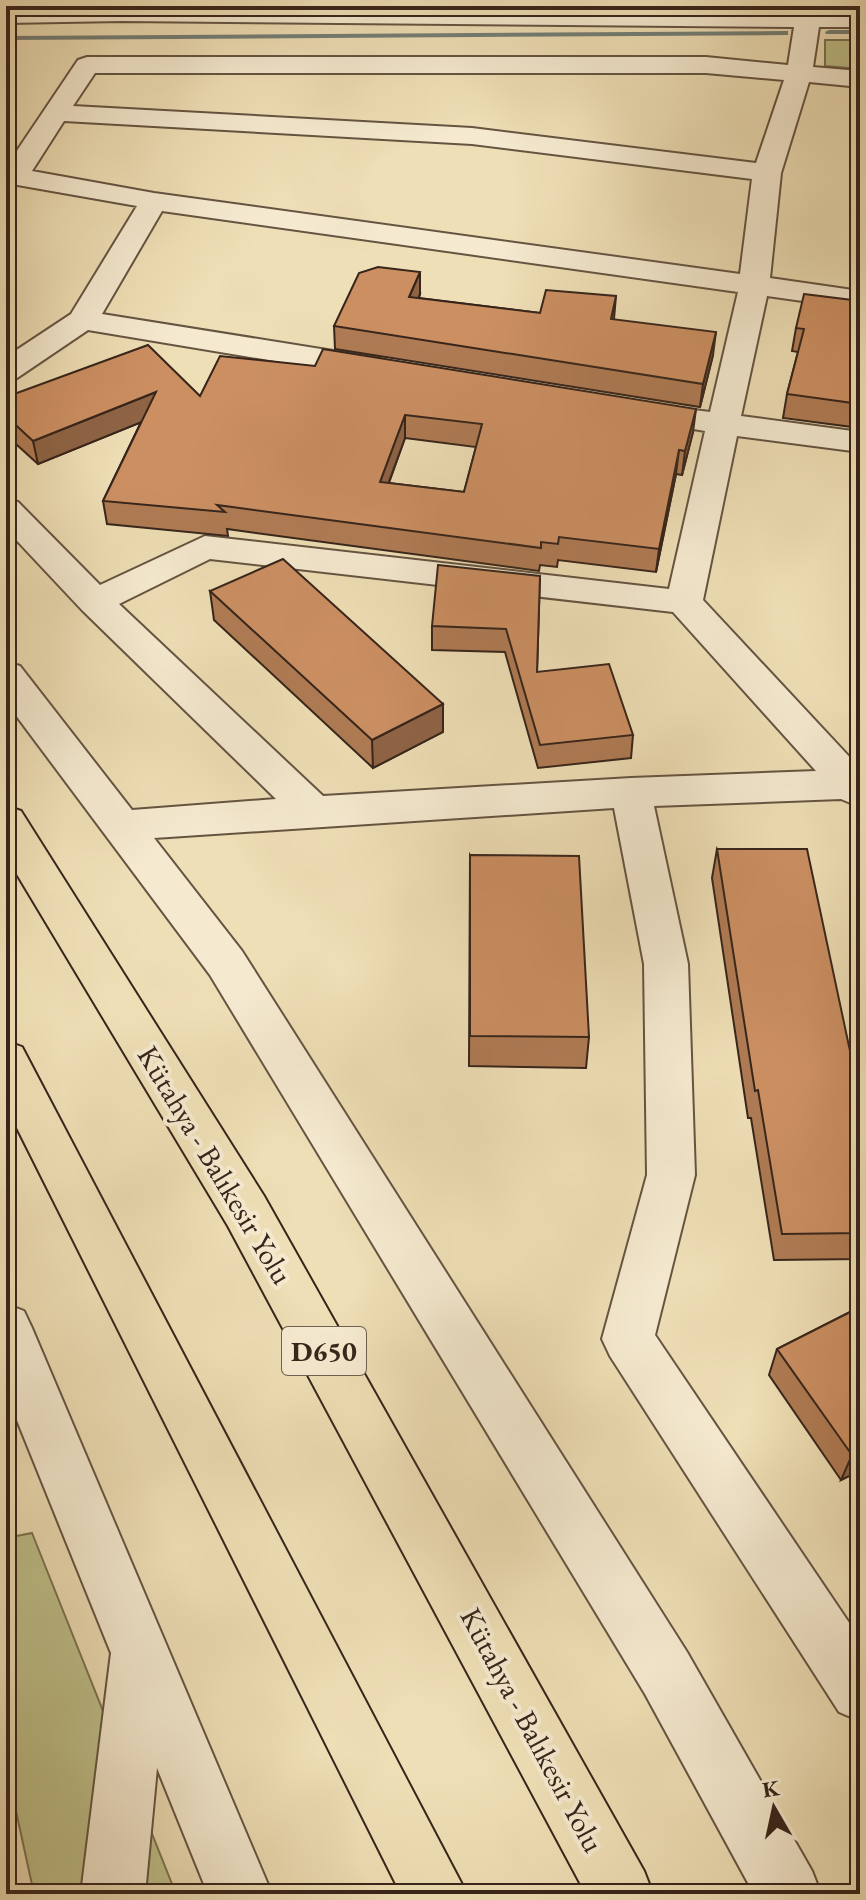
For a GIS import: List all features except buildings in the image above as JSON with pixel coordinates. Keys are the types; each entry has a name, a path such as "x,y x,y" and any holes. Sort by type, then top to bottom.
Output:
{"highway":[{"name":"Kütahya - Balıkesir Yolu","path":"6,821 246,1211 621,1894"},
{"path":"6,1060 435,1894"}],"street":[{"path":"125,10 57,113 10,176 154,201 860,300"},
{"path":"6,16 125,10 810,13 860,20"},
{"path":"684,602 754,286 767,173 799,74 810,13"},
{"path":"87,65 706,65 860,79"},
{"path":"397,133 432,66"},
{"path":"57,113 472,136 767,173"},
{"path":"6,371 83,320 154,201"},
{"path":"83,320 410,373"},
{"path":"660,414 860,442"},
{"path":"6,509 95,602 312,810"},
{"path":"95,602 205,547 684,602 857,785"},
{"path":"6,675 226,963 666,1673 789,1894"},
{"path":"122,826 312,810 631,792 857,785"},
{"path":"631,792 666,964 671,1175 628,1339 860,1691"},
{"path":"6,1328 240,1894"},
{"path":"113,1894 140,1651"}],"green space":[{"path":"825,40 860,40 860,69 825,66"},
{"path":"32,1533 176,1894 34,1894 6,1765 6,1538"}],"waterway":[{"path":"829,32 860,32"},
{"path":"6,38 785,33"}]}
